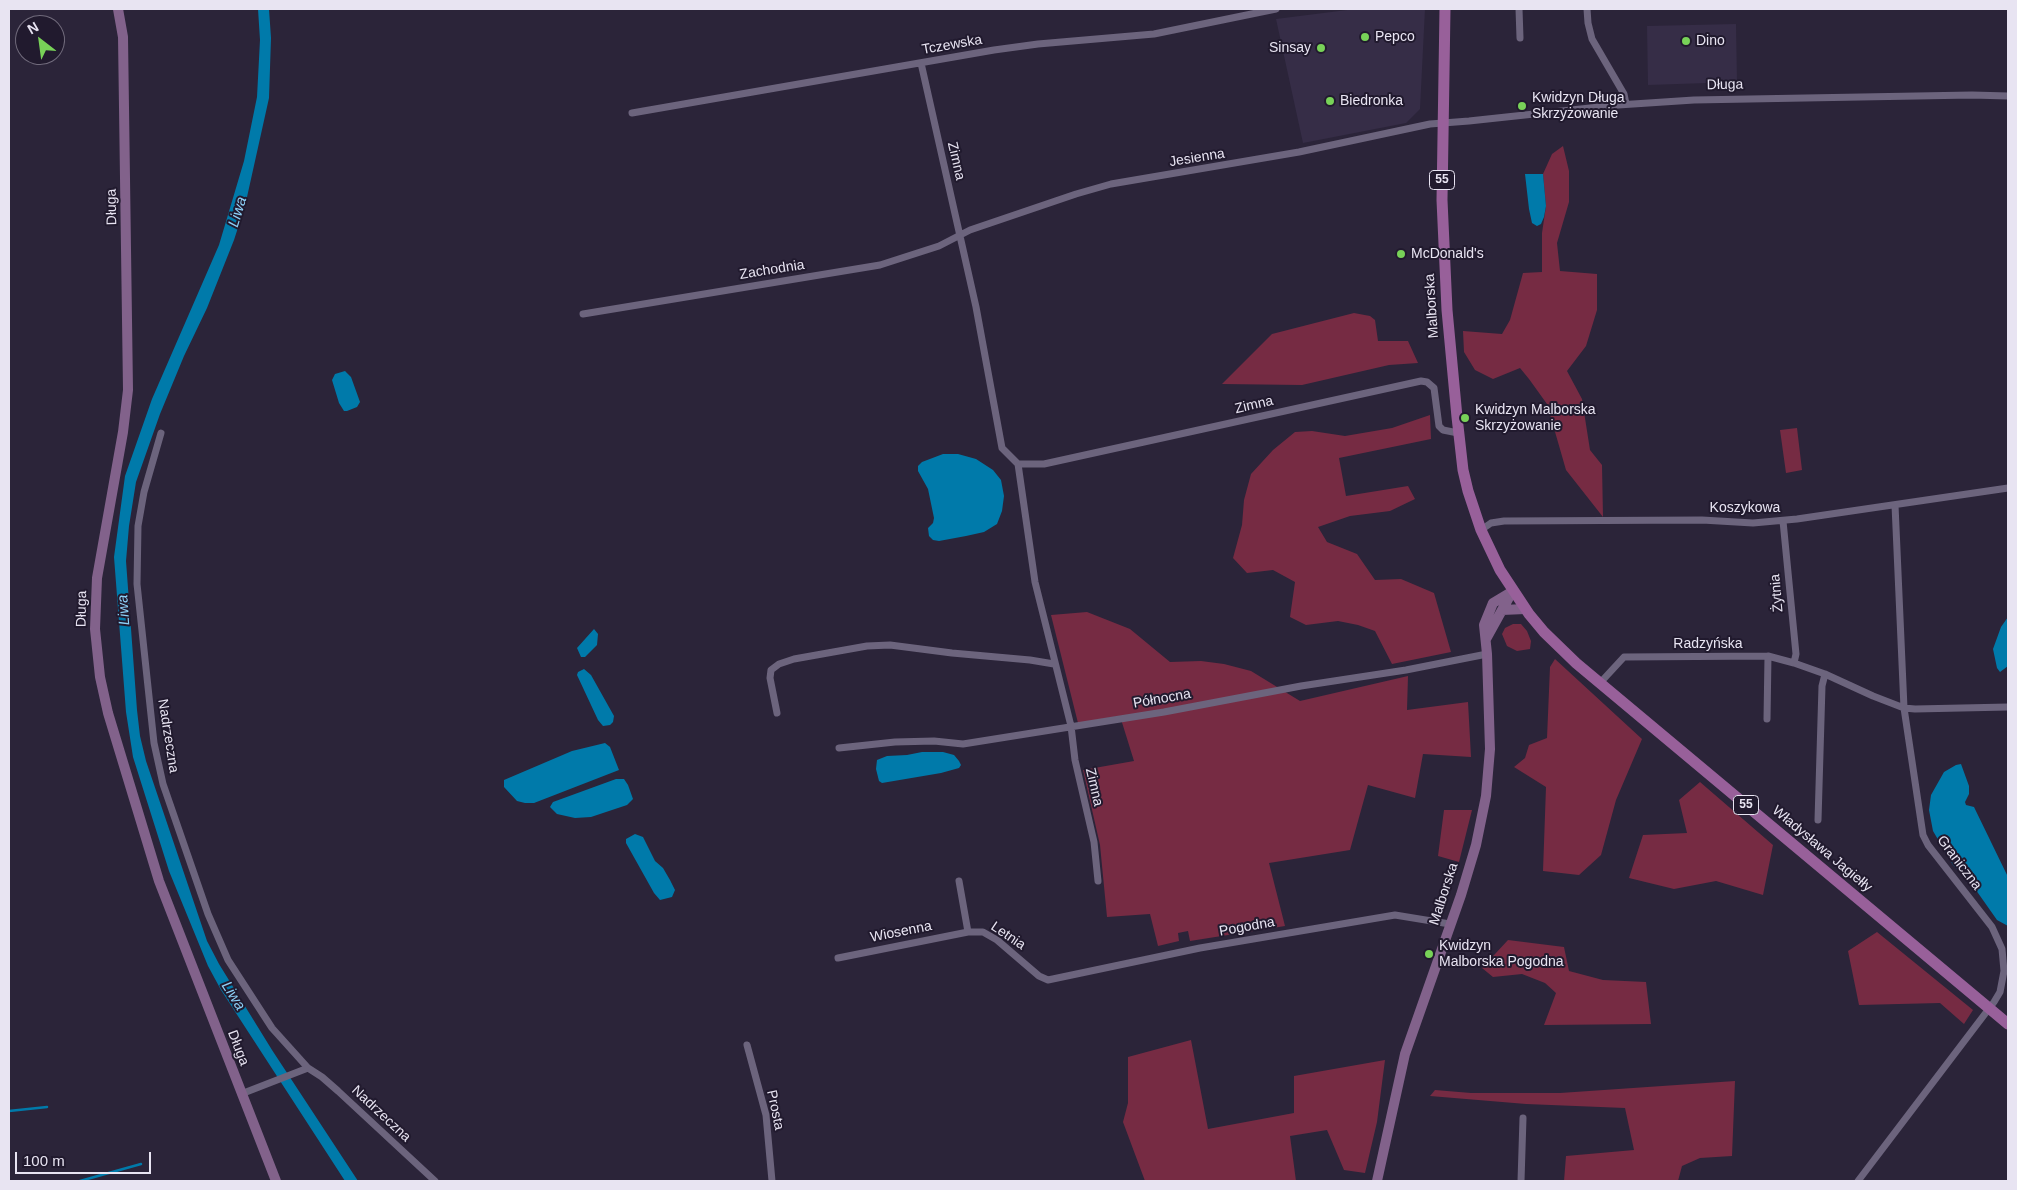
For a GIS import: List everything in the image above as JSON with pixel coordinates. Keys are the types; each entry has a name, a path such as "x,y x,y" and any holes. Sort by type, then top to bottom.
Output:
{"main road":[{"name":"Malborska","path":"1446,9 1443,236 1458,432 1463,470 1481,530 1496,562 1513,591"},
{"name":"Władysława Jagiełły","path":"1513,591 1544,632 1600,683 2006,1023"}],"street":[{"name":"Długa","path":"118,9 123,37 128,390 123,432 97,578 95,629 100,677 108,713 159,881 276,1181"},
{"name":"Tczewska","path":"632,113 921,62 1038,44 1154,34 1276,9"},
{"path":"1519,9 1520,38"},
{"path":"1587,9 1592,39 1624,94 1626,104"},
{"name":"Zimna","path":"921,62 976,307 1002,448 1018,464 1035,582 1071,726 1075,760 1094,842 1098,881"},
{"name":"Długa","path":"1443,123 1626,104 1719,99 2008,96"},
{"name":"Jesienna","path":"960,236 1018,214 1111,184 1244,162 1329,146 1414,126 1443,123"},
{"name":"Zachodnia","path":"583,314 880,265 939,246 960,236"},
{"name":"Zimna","path":"1018,464 1044,464 1421,380 1434,388 1439,426 1443,430 1458,432"},
{"name":"Nadrzeczna","path":"161,434 144,492 140,517 137,584 154,743 163,784 208,914 228,960 272,1028 308,1068 338,1091 434,1181"},
{"name":"Koszykowa","path":"1481,530 1491,523 1504,521 1702,520 1754,523 2008,488"},
{"name":"Graniczna","path":"1858,1181 1994,1002 2000,992 2004,971 2002,949 1992,927 1923,836 1904,708 1895,504"},
{"name":"Żytnia","path":"1783,520 1796,654 1794,663"},
{"path":"1486,639 1513,591"},
{"name":"Malborska","path":"1377,1181 1405,1054 1476,845 1486,796 1490,750 1487,654 1484,625 1492,603 1513,591"},
{"path":"1502,610 1525,609"},
{"path":"776,713 770,678 771,670 779,664 794,659 867,646 890,645 1054,664"},
{"name":"Północna","path":"839,748 894,742 934,741 962,744 1164,712 1487,654"},
{"name":"Radzyńska","path":"1600,683 1624,656 1768,656 1825,674 1872,696 1904,708 2008,707"},
{"path":"1766,719 1768,656"},
{"path":"1818,820 1822,686 1825,674"},
{"name":"Letnia","path":"959,881 968,932 983,932 997,940 1039,976 1048,980"},
{"name":"Pogodna","path":"1048,980 1200,948 1395,915 1450,924"},
{"name":"Wiosenna","path":"838,958 968,932"},
{"name":"Prosta","path":"748,1045 766,1115 772,1181"},
{"path":"241,1094 308,1068"},
{"path":"1521,1181 1523,1118"}],"shaded area":[{"path":"1355,9 1425,9 1420,109 1406,123 1303,143 1276,19"},
{"path":"1736,24 1737,82 1648,85 1647,26"},
{"path":"1563,146 1569,171 1569,202 1557,243 1560,271 1597,274 1597,310 1586,346 1567,371 1582,399 1590,450 1602,465 1603,517 1566,470 1547,404 1520,368 1493,379 1475,370 1464,352 1463,331 1502,334 1510,320 1523,273 1542,272 1542,233 1546,206 1543,174 1552,154"},
{"path":"1354,313 1370,316 1375,320 1378,341 1408,341 1418,363 1389,365 1302,385 1222,384 1272,334"},
{"path":"1430,415 1431,439 1339,458 1346,496 1408,486 1415,499 1390,511 1350,516 1318,527 1327,542 1357,554 1375,580 1401,579 1434,593 1451,652 1392,664 1375,631 1338,621 1306,625 1290,617 1295,582 1273,570 1247,573 1233,558 1242,525 1244,500 1251,474 1273,450 1295,432 1312,431 1345,436 1392,428"},
{"path":"1797,428 1802,470 1786,473 1780,430"},
{"path":"1087,612 1130,629 1170,662 1201,661 1224,664 1251,671 1300,701 1408,676 1407,710 1468,702 1471,757 1423,754 1415,798 1368,785 1350,850 1269,863 1285,926 1190,941 1188,931 1178,933 1179,941 1158,946 1150,914 1107,917 1100,845 1083,770 1134,761 1120,716 1078,723 1051,615"},
{"path":"1513,624 1521,624 1527,631 1531,641 1530,649 1517,651 1507,646 1502,634 1505,628"},
{"path":"1555,659 1642,739 1616,800 1601,855 1579,875 1543,871 1546,787 1514,767 1525,758 1529,745 1547,738 1550,667"},
{"path":"1700,782 1773,845 1763,895 1716,881 1674,889 1629,878 1643,835 1687,833 1679,800"},
{"path":"1444,810 1472,810 1459,862 1438,856"},
{"path":"1877,932 1973,1010 1964,1024 1940,1003 1859,1005 1848,951"},
{"path":"1508,940 1564,947 1569,971 1603,980 1646,982 1651,1024 1544,1025 1556,993 1545,983 1522,974 1493,977 1482,968"},
{"path":"1191,1040 1208,1129 1294,1113 1294,1076 1385,1060 1377,1122 1365,1173 1344,1170 1327,1130 1290,1136 1296,1181 1145,1181 1123,1122 1128,1103 1128,1057"},
{"path":"1735,1081 1732,1156 1700,1158 1682,1166 1678,1181 1564,1181 1566,1156 1634,1150 1625,1108 1526,1104 1430,1096 1435,1090 1471,1093 1560,1093"}],"water":[{"name":"Liwa","path":"258,9 269,9 271,38 269,98 245,206 234,240 207,308 184,356 160,414 136,482 126,561 137,710 140,736 146,761 207,941 272,1050 358,1181 345,1181 221,990 208,966 169,871 133,757 126,712 114,557 125,476 152,399 219,245 244,161 257,97 260,40"},
{"path":"1525,174 1543,174 1546,206 1541,224 1537,226 1532,223"},
{"path":"345,371 351,377 360,402 357,407 347,411 344,411 339,403 332,380 335,374"},
{"path":"943,454 958,454 976,459 993,470 1001,480 1004,496 1002,511 997,524 984,532 939,541 933,540 929,536 928,528 933,523 934,518 928,489 918,471 918,466 922,462"},
{"path":"2008,617 2008,666 2000,672 1997,668 1993,649 2001,627"},
{"path":"594,629 598,634 597,645 585,657 581,657 577,648"},
{"path":"584,669 591,675 614,716 613,722 610,725 603,726 598,720 577,675 578,672"},
{"path":"605,743 610,747 619,770 534,803 517,801 504,787 504,780 572,751"},
{"path":"943,752 954,755 961,765 959,768 941,773 882,783 879,781 876,769 877,760 887,756"},
{"path":"1961,764 1969,786 1966,805 1974,807 2008,877 2008,926 1997,920 1971,883 1953,865 1933,831 1929,810 1931,795 1944,772"},
{"path":"616,779 624,779 628,785 633,799 627,805 591,817 575,818 557,814 550,807 553,802"},
{"path":"635,834 643,837 655,861 663,868 675,890 672,897 660,900 654,893 626,843 626,839"}],"waterway":[{"path":"9,1111 47,1107"},
{"path":"80,1181 141,1164"}],"place":[{"name":"Pepco","path":"1365,37"},
{"name":"Dino","path":"1686,41"},
{"name":"Sinsay","path":"1321,48"},
{"name":"Biedronka","path":"1330,101"},
{"name":"Kwidzyn Długa Skrzyżowanie","path":"1522,106"},
{"name":"McDonald's","path":"1401,254"},
{"name":"Kwidzyn Malborska Skrzyżowanie","path":"1465,418"},
{"name":"Kwidzyn Malborska Pogodna","path":"1429,954"}]}
